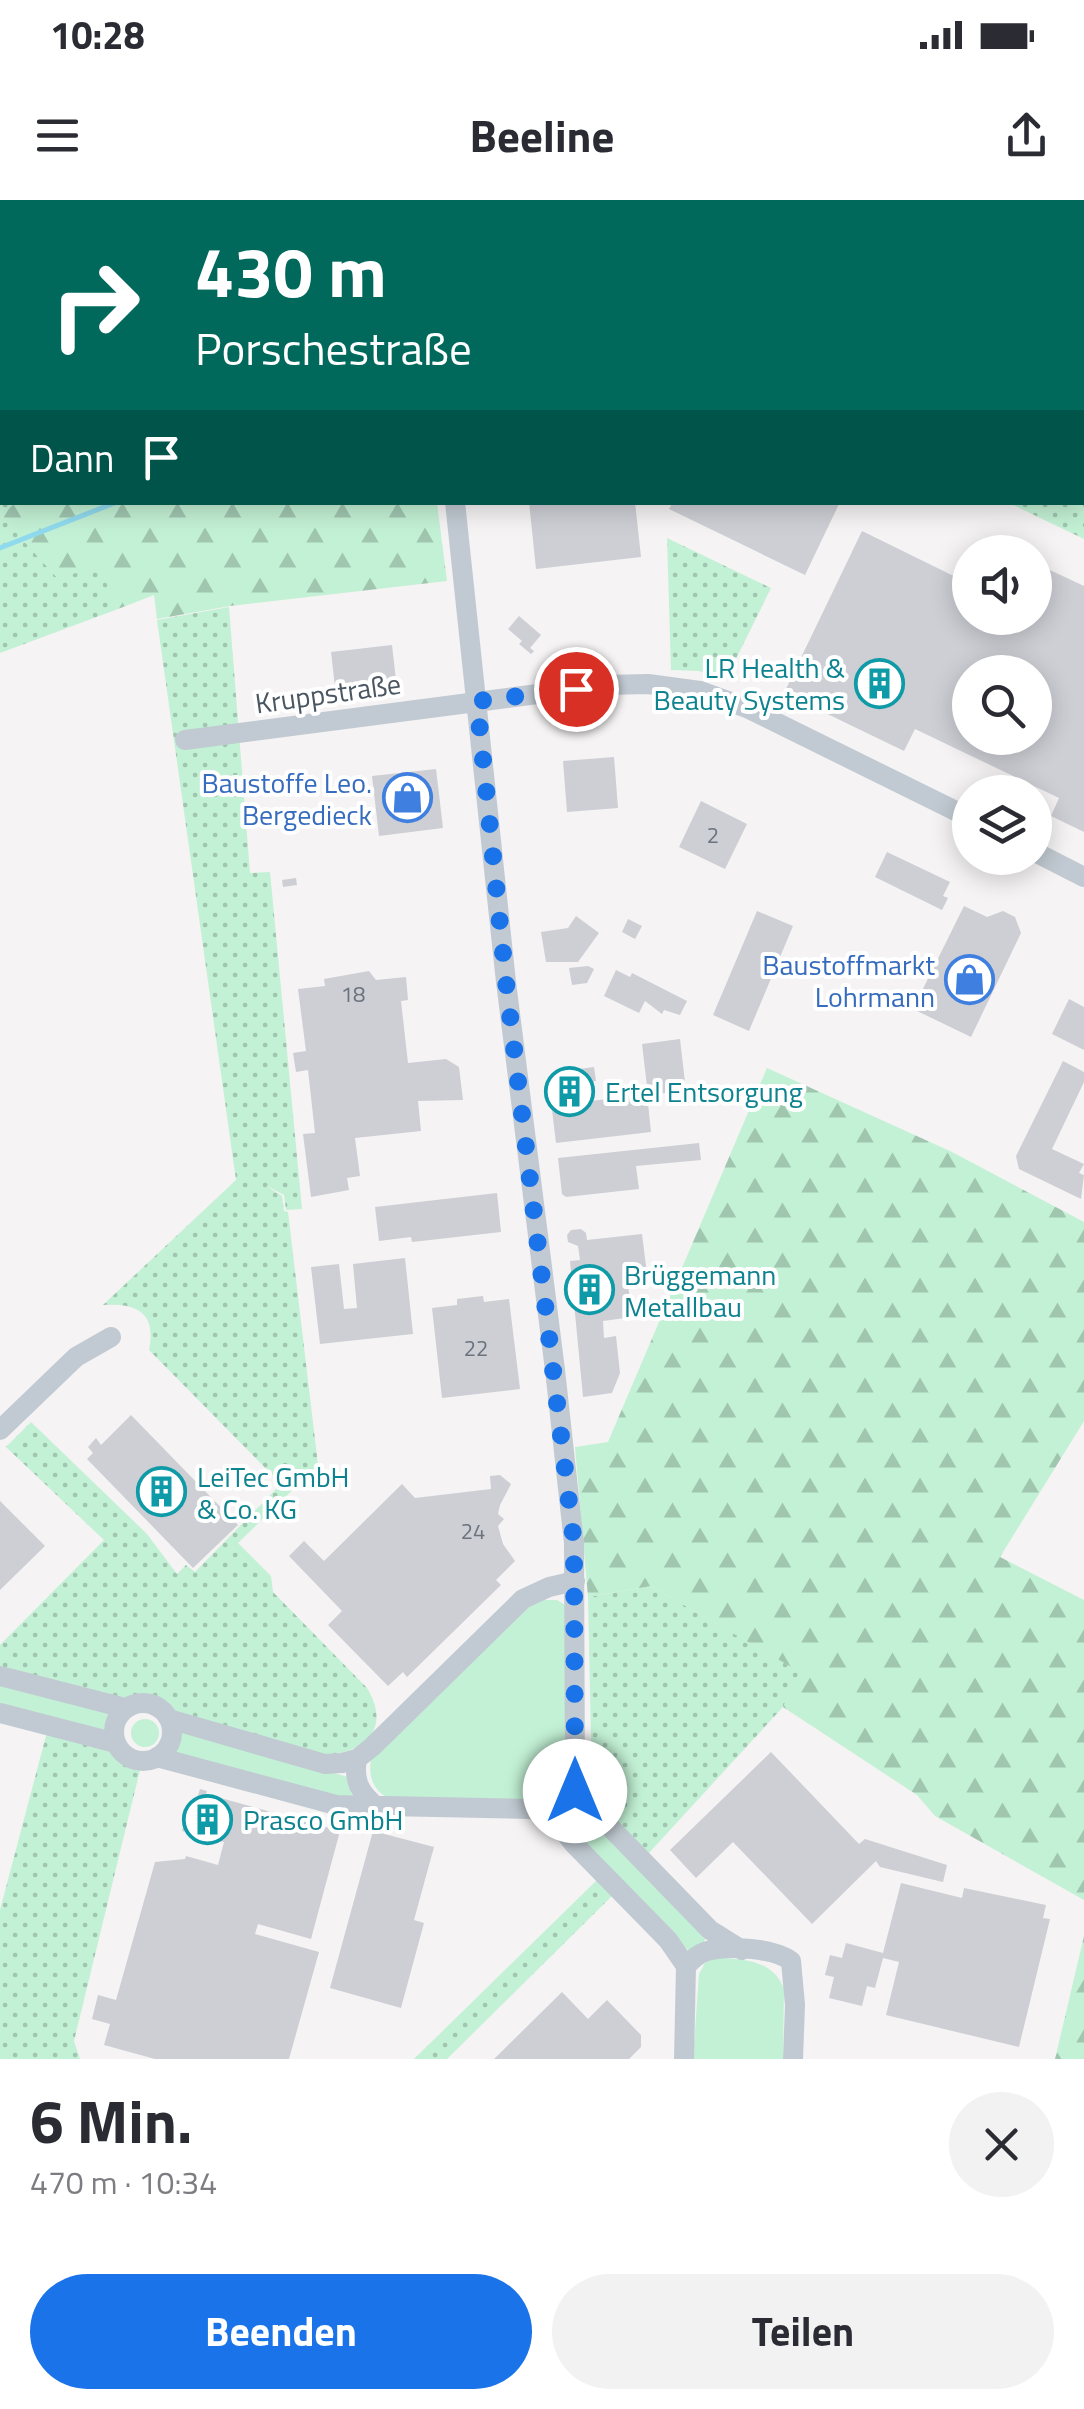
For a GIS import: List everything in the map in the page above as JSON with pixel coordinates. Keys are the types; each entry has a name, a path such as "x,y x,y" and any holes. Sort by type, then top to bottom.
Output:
{"street":[{"path":"455,505 576,1582 575,1791 710,1930 742,1950"},
{"name":"Kruppstraße","path":"186,740 606,685 648,684 700,692 782,724 952,809"},
{"path":"1052,860 1084,876"},
{"path":"0,1430 76,1357 110,1337"},
{"path":"169,1719 325,1764 342,1764 390,1731 523,1599 549,1587 576,1582"},
{"path":"0,1676 125,1708 150,1703 169,1719 171,1739 158,1757"},
{"path":"125,1708 114,1726 116,1742 129,1757 138,1760 158,1757 336,1804 530,1809 551,1815 574,1844 668,1940 686,1966 684,2059"},
{"path":"0,1713 116,1742"},
{"path":"356,1758 357,1785 377,1807"},
{"path":"551,1815 575,1791"},
{"path":"686,1966 708,1951 781,1954 793,1965 794,2059"}],"green space":[{"path":"0,505 13,505 1,517 100,567 118,609 0,653"},
{"path":"13,505 437,505 447,581 230,606 157,619 154,595 118,609 99,567 57,578 1,516"},
{"path":"1013,505 1084,505 1084,539"},
{"path":"667,538 771,588 726,679 699,671 671,670"},
{"path":"229,607 250,873 270,872 302,1209 286,1210 284,1195 265,1185 282,1196 284,1211 288,1212 318,1465 238,1543 271,1576 273,1592 367,1688 374,1704 374,1729 358,1746 332,1755 317,1756 174,1716 154,1700 129,1702 0,1667 0,1645 104,1540 6,1447 31,1422 147,1534 177,1574 186,1565 195,1572 281,1484 149,1350 150,1327 141,1312 125,1306 103,1305 236,1180 157,620"},
{"path":"767,1068 952,1152 1084,1222 1084,1421 1000,1557 1084,1600 1084,1900 935,1816 917,1795 783,1707 800,1672 651,1586 588,1597 575,1447 608,1442"},
{"path":"651,1586 801,1672 783,1707 648,1854 603,1808 592,1783 588,1597"},
{"path":"557,1600 567,1606 564,1772 554,1792 533,1803 391,1800 380,1793 370,1773 371,1759 531,1605"},
{"path":"0,1680 114,1713 109,1735 0,1706"},
{"path":"145,1719 155,1723 159,1733 155,1743 145,1747 135,1743 131,1733 135,1723"},
{"path":"181,1731 348,1777 353,1800 174,1753"},
{"path":"47,1732 115,1748 130,1763 141,1766 74,2041 80,2059 0,2059 0,1910"},
{"path":"577,1806 705,1939 703,1944 690,1952 580,1840 572,1825 571,1809"},
{"path":"598,1879 613,1895 447,2059 414,2059"},
{"path":"1084,1936 1084,2059 1055,2059"},
{"path":"714,1957 764,1966 779,1979 784,1989 783,2059 693,2059 699,1974"}],"building":[{"path":"529,505 635,505 641,557 536,569"},
{"path":"671,505 839,505 805,575 669,509"},
{"name":"LR Health & Beauty Systems","path":"862,531 952,575 952,635 1052,635 1052,571 1084,586 1084,832 1052,816 1059,798 1052,795 1052,775 1011,775 969,755 1052,755 1052,655 952,655 952,747 915,729 904,751 784,693"},
{"path":"519,616 541,635 530,648 534,651 531,654 508,629"},
{"path":"392,645 396,680 335,687 331,652"},
{"path":"614,757 618,808 567,812 563,761"},
{"name":"Baustoffe Leo. Bergedieck","path":"436,769 443,828 379,836 372,776"},
{"path":"701,801 747,824 725,869 679,847"},
{"path":"887,852 950,882 942,910 875,877"},
{"path":"296,878 297,885 283,887 282,880"},
{"name":"Baustoffmarkt Lohrmann","path":"964,906 987,917 1003,911 1015,917 1021,933 971,1037 913,1009"},
{"path":"757,911 793,926 749,1031 713,1015"},
{"path":"576,916 599,933 578,962 546,962 541,932 568,928"},
{"path":"628,919 642,926 635,939 622,932"},
{"path":"569,968 594,969 587,983 572,985"},
{"path":"616,970 630,977 632,973 687,1001 680,1015 664,1010 662,1014 645,1001 639,1013 604,996"},
{"path":"369,971 376,980 406,977 408,1000 401,1001 408,1063 446,1059 459,1067 463,1100 418,1101 421,1131 355,1138 360,1176 347,1178 349,1190 311,1197 303,1134 315,1133 308,1070 296,1072 293,1053 306,1051 298,989 325,986 324,979"},
{"path":"1069,999 1084,1007 1084,1050 1052,1034"},
{"path":"680,1039 686,1091 648,1095 642,1044"},
{"path":"1063,1061 1084,1072 1084,1082 1052,1149 1084,1164 1079,1173 1084,1175 1081,1199 1019,1169 1016,1156"},
{"path":"594,1067 596,1081 589,1082 591,1101 647,1094 651,1132 556,1143 548,1077"},
{"path":"699,1143 701,1160 636,1166 639,1189 566,1197 562,1194 558,1158"},
{"path":"497,1193 501,1232 412,1242 411,1237 379,1241 375,1207"},
{"path":"581,1229 587,1240 642,1234 647,1274 627,1277 632,1317 603,1321 604,1338 616,1336 620,1373 612,1393 583,1397 570,1261 580,1260 578,1246 568,1242 567,1235 571,1230"},
{"path":"405,1258 413,1334 320,1344 311,1267 339,1264 344,1309 357,1308 353,1264"},
{"path":"483,1296 484,1302 509,1299 520,1389 442,1398 432,1308 457,1305 457,1299"},
{"name":"LeiTec GmbH & Co. KG","path":"131,1415 238,1525 193,1568 87,1459 93,1453 88,1447 96,1438 101,1445"},
{"path":"500,1475 511,1484 500,1505 498,1514 504,1519 498,1526 503,1544 515,1561 496,1580 501,1585 407,1677 403,1672 388,1686 328,1625 342,1611 289,1556 304,1541 324,1561 402,1484 415,1498 491,1489 490,1476"},
{"path":"0,1501 45,1546 0,1590"},
{"path":"771,1752 859,1844 865,1839 947,1865 943,1882 880,1867 876,1861 812,1924 733,1842 696,1878 670,1850"},
{"path":"200,1789 206,1794 340,1831 311,1939 258,1924 255,1934 319,1952 289,2059 155,2059 104,2045 110,2024 92,2019 98,1995 116,2000 155,1862 186,1856 218,1865 224,1842 182,1831 189,1806 194,1808"},
{"path":"373,1831 434,1847 414,1920 424,1923 401,2008 330,1988"},
{"path":"901,1883 962,1898 964,1888 1046,1905 1043,1918 1050,1919 1019,2047 886,2015 899,1962 883,1958 875,1988 867,1986 862,2006 829,1998 834,1977 825,1975 830,1955 842,1958 846,1943 883,1953"},
{"path":"562,1992 588,2019 607,2000 641,2035 641,2047 629,2059 494,2059"}],"waterway":[{"path":"0,548 109,505"}],"place":[{"name":"LR Health & Beauty Systems","path":"880,683"},
{"name":"Baustoffe Leo. Bergedieck","path":"407,798"},
{"name":"Baustoffmarkt Lohrmann","path":"970,980"},
{"name":"Ertel Entsorgung","path":"570,1091"},
{"name":"Brüggemann Metallbau","path":"589,1290"},
{"name":"LeiTec GmbH & Co. KG","path":"162,1492"},
{"name":"Prasco GmbH","path":"208,1819"}],"route":[{"path":"575,1791 574,1543 506,982 477,701 576,689"}]}
